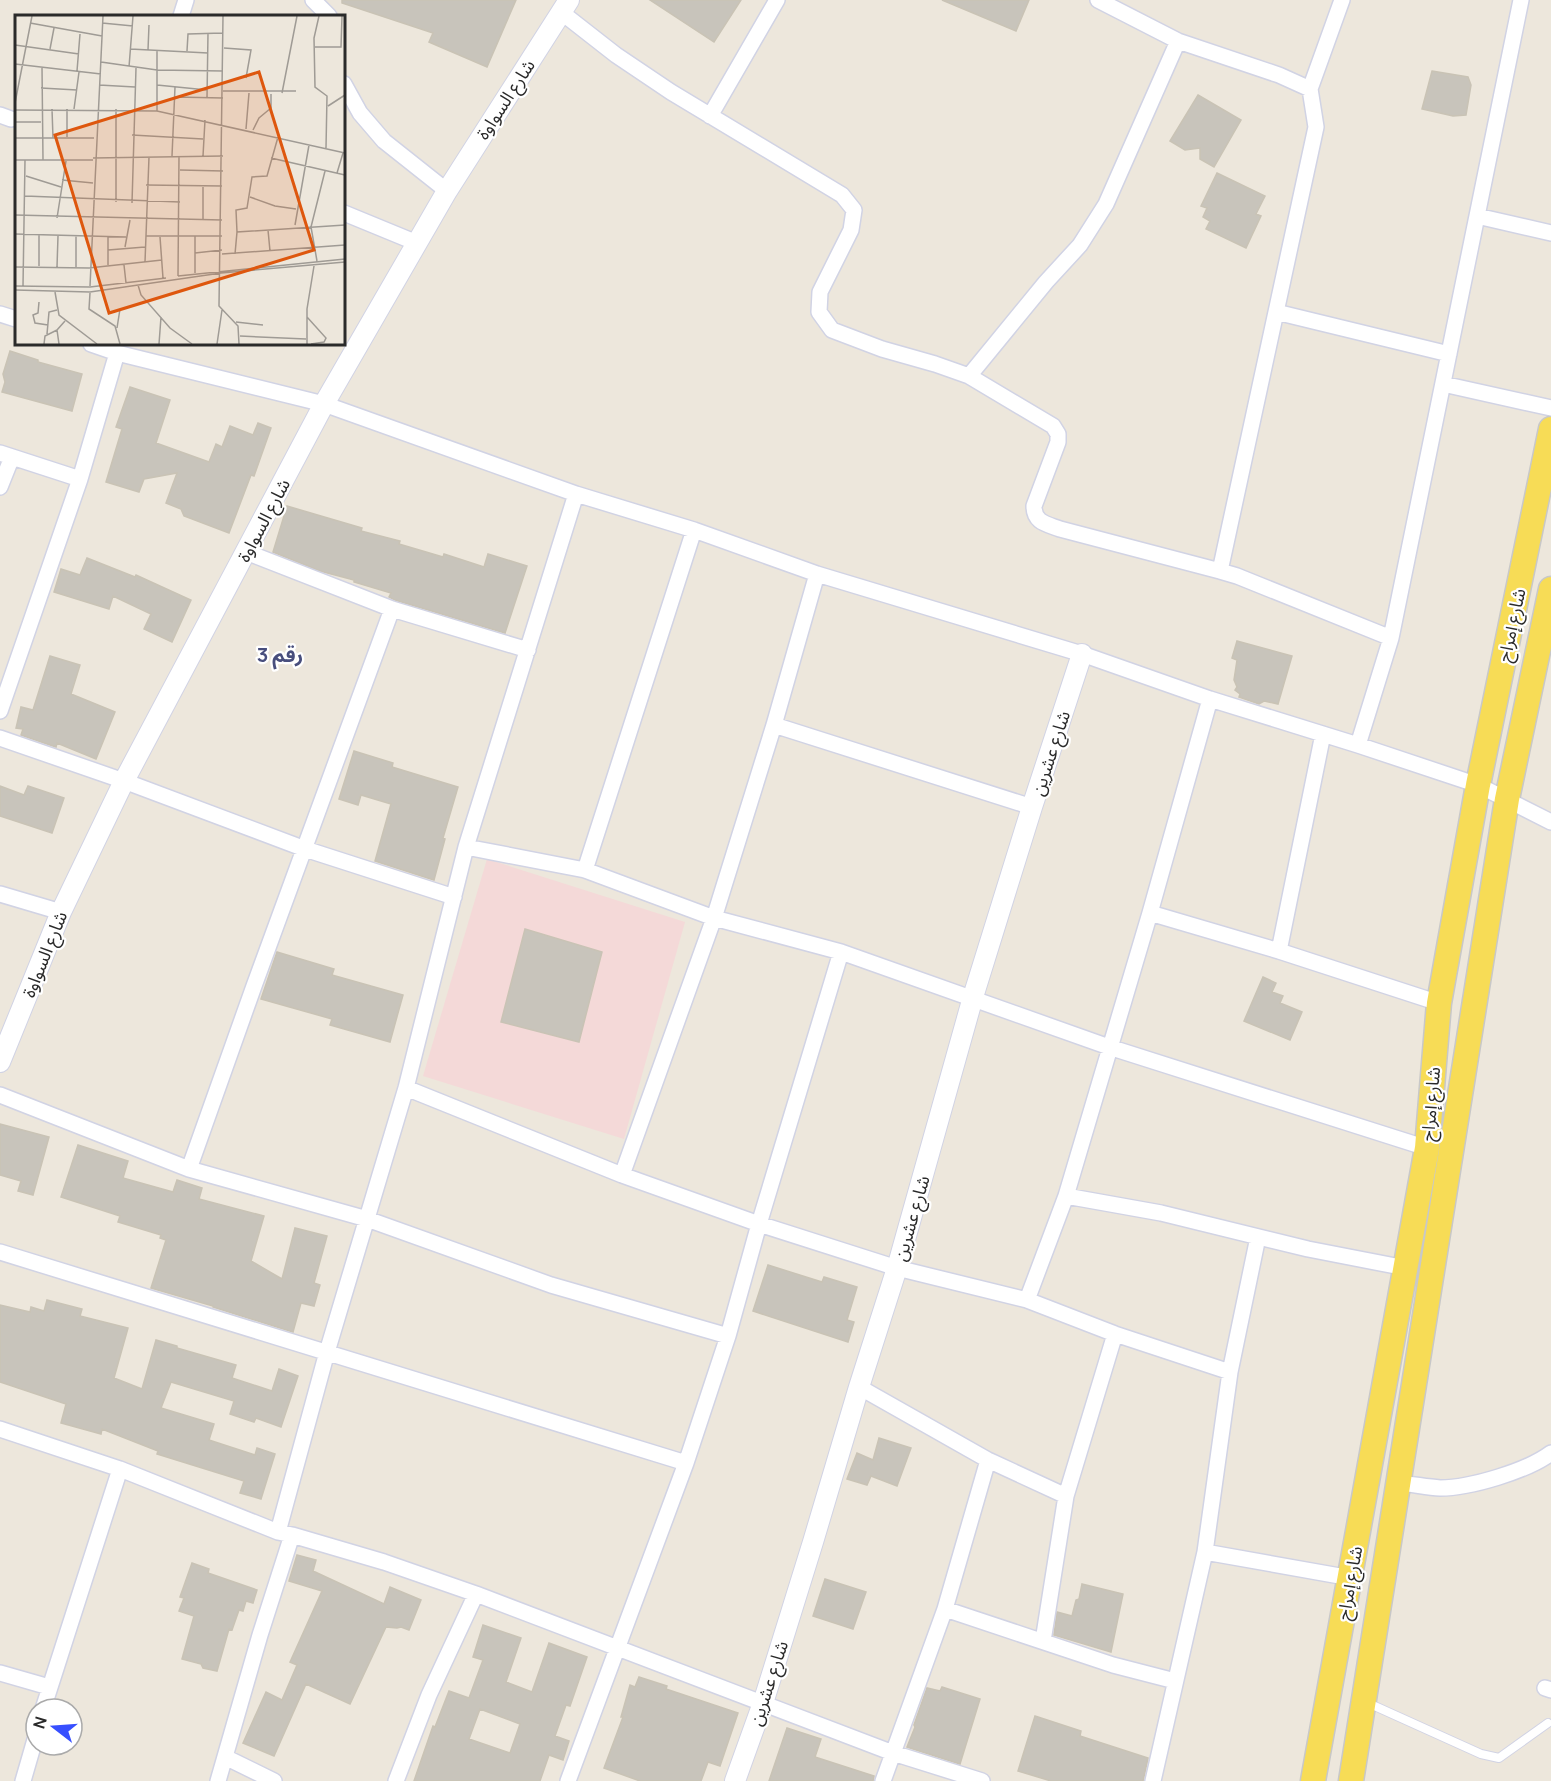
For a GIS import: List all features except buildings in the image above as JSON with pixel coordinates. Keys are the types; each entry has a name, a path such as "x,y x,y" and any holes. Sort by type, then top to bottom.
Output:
{"main road":[{"name":"شارع إمراح","path":"1313,1781 1427,1148 1439,1003 1478,785 1551,429"},
{"name":"شارع إمراح","path":"1351,1781 1508,799 1551,589"}],"street":[{"path":"181,15 186,0"},
{"path":"313,0 328,15"},
{"path":"710,116 777,0"},
{"path":"1098,0 1178,41 1279,75 1310,89"},
{"path":"1220,571 1316,127 1310,89 1342,0"},
{"path":"1358,745 1391,638 1521,0"},
{"path":"565,6 616,55 710,116 842,195 854,210 851,230 820,292 819,312 832,330 882,349 969,376 1053,426 1058,434 1058,442 1034,506 1034,515 1037,519 1060,529 1237,576 1391,638"},
{"name":"شارع السواوة","path":"0,1062 61,912 124,781 324,405 447,191 565,6"},
{"path":"969,376 1046,282 1080,245 1106,204 1178,41"},
{"path":"345,86 360,113 384,141 447,191"},
{"path":"345,213 417,243"},
{"path":"1477,216 1551,233"},
{"path":"1276,312 1449,354"},
{"path":"0,314 15,319"},
{"path":"94,345 117,353 324,405 576,494 694,530 817,574 1082,654 1210,699 1478,785 1551,822"},
{"path":"0,711 80,479 117,353"},
{"path":"1443,384 1551,408"},
{"path":"0,487 6,455 80,479"},
{"path":"218,1781 260,1635 327,1352 406,1088 466,847 576,494"},
{"path":"585,870 694,530"},
{"path":"246,552 392,609 528,650"},
{"path":"622,1175 714,918 774,725 817,574"},
{"path":"189,1168 392,609"},
{"name":"شارع عشرين","path":"735,1781 763,1703 897,1268 974,997 1082,654"},
{"path":"1027,1300 1066,1196 1150,913 1210,699"},
{"path":"774,725 1032,807"},
{"path":"1279,951 1323,734"},
{"path":"0,738 124,781 305,849 454,897"},
{"path":"466,847 585,870 714,918 841,952 974,997 1109,1047 1427,1148"},
{"path":"0,894 61,912"},
{"path":"1150,913 1279,951 1439,1003"},
{"path":"567,1781 686,1463 728,1336 759,1224 841,952"},
{"path":"406,1088 622,1175 759,1224 897,1268 1027,1300 1115,1334 1230,1372"},
{"path":"0,1095 189,1168 367,1219 551,1285 728,1336"},
{"path":"1066,1196 1161,1213 1308,1249 1406,1268"},
{"path":"1153,1781 1205,1552 1230,1372 1258,1237"},
{"path":"0,1252 686,1463"},
{"path":"1043,1641 1066,1496 1115,1334"},
{"path":"859,1387 988,1461 1066,1496"},
{"path":"0,1429 120,1469 285,1534 384,1562 476,1594 893,1753 982,1781"},
{"path":"1398,1483 1441,1488 1483,1483 1541,1461 1551,1453"},
{"path":"884,1781 945,1610 988,1461"},
{"path":"46,1697 120,1469"},
{"path":"1205,1552 1351,1578"},
{"path":"396,1781 429,1695 476,1594"},
{"path":"945,1610 1113,1665 1175,1681"},
{"path":"0,1672 49,1687"},
{"path":"23,1781 30,1757"},
{"path":"225,1757 274,1781"}],"lane":[{"path":"1364,1701 1481,1754 1498,1758 1548,1723"}],"shaded area":[{"path":"487,859 685,922 624,1139 423,1076"}],"district":[{"name":"رقم 3","path":"280,654"}]}
